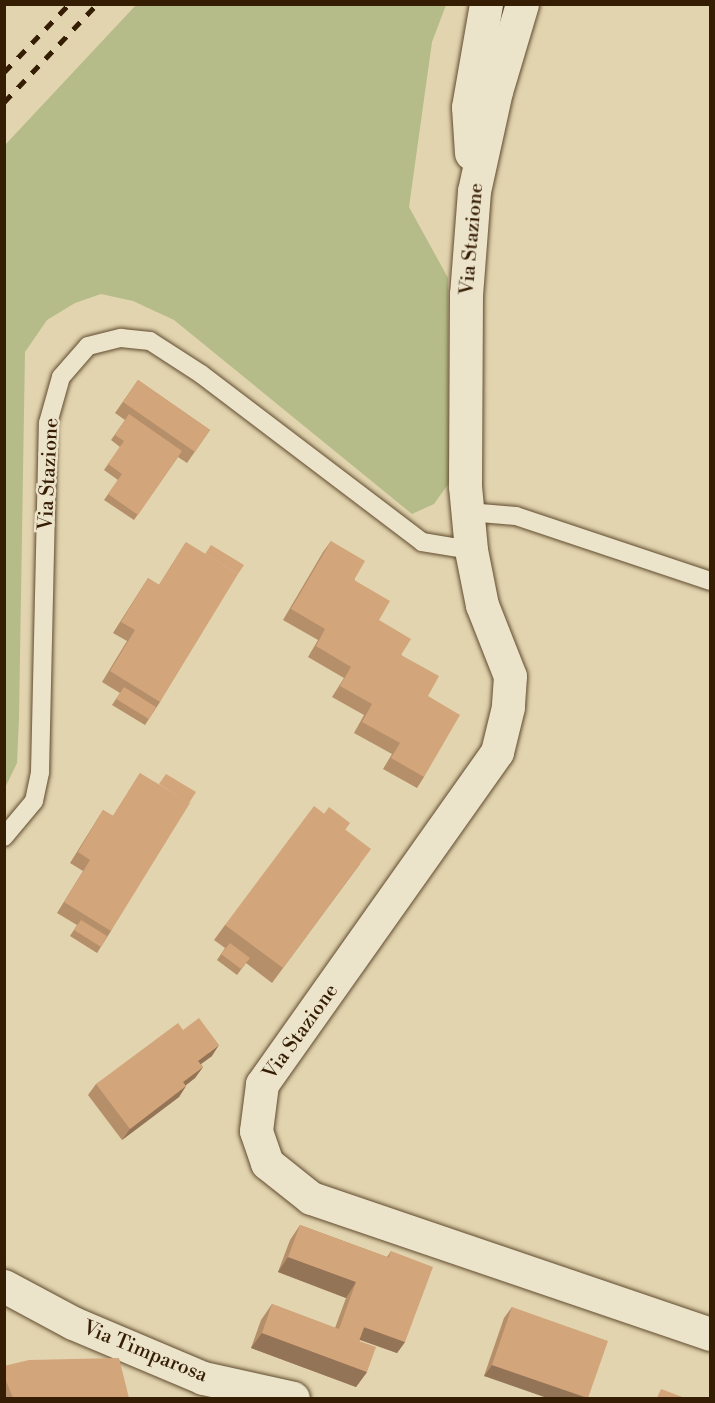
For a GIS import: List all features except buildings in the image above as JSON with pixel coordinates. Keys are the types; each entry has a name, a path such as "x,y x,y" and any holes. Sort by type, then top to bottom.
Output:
{"main road":[{"path":"474,191 468,107 486,4"},
{"name":"Via Stazione","path":"522,4 496,91 474,191 466,294 468,512 471,550 482,605 510,676 508,707 497,752 262,1084 256,1131 267,1163 311,1198 711,1334"},
{"name":"Via Timparosa","path":"4,1287 74,1323 203,1378 293,1398"}],"lane":[{"name":"Via Stazione","path":"4,837 34,801 40,772 48,423 61,377 88,346 121,338 150,341 201,374 422,542 471,550"},
{"path":"468,512 516,516 711,581"}],"green space":[{"path":"136,5 446,5 432,42 409,207 448,278 449,483 434,504 412,514 174,320 133,301 101,294 75,303 47,320 25,352 17,763 5,788 5,145"}],"railway":[{"path":"4,72 69,4"},
{"path":"4,102 97,4"}]}
